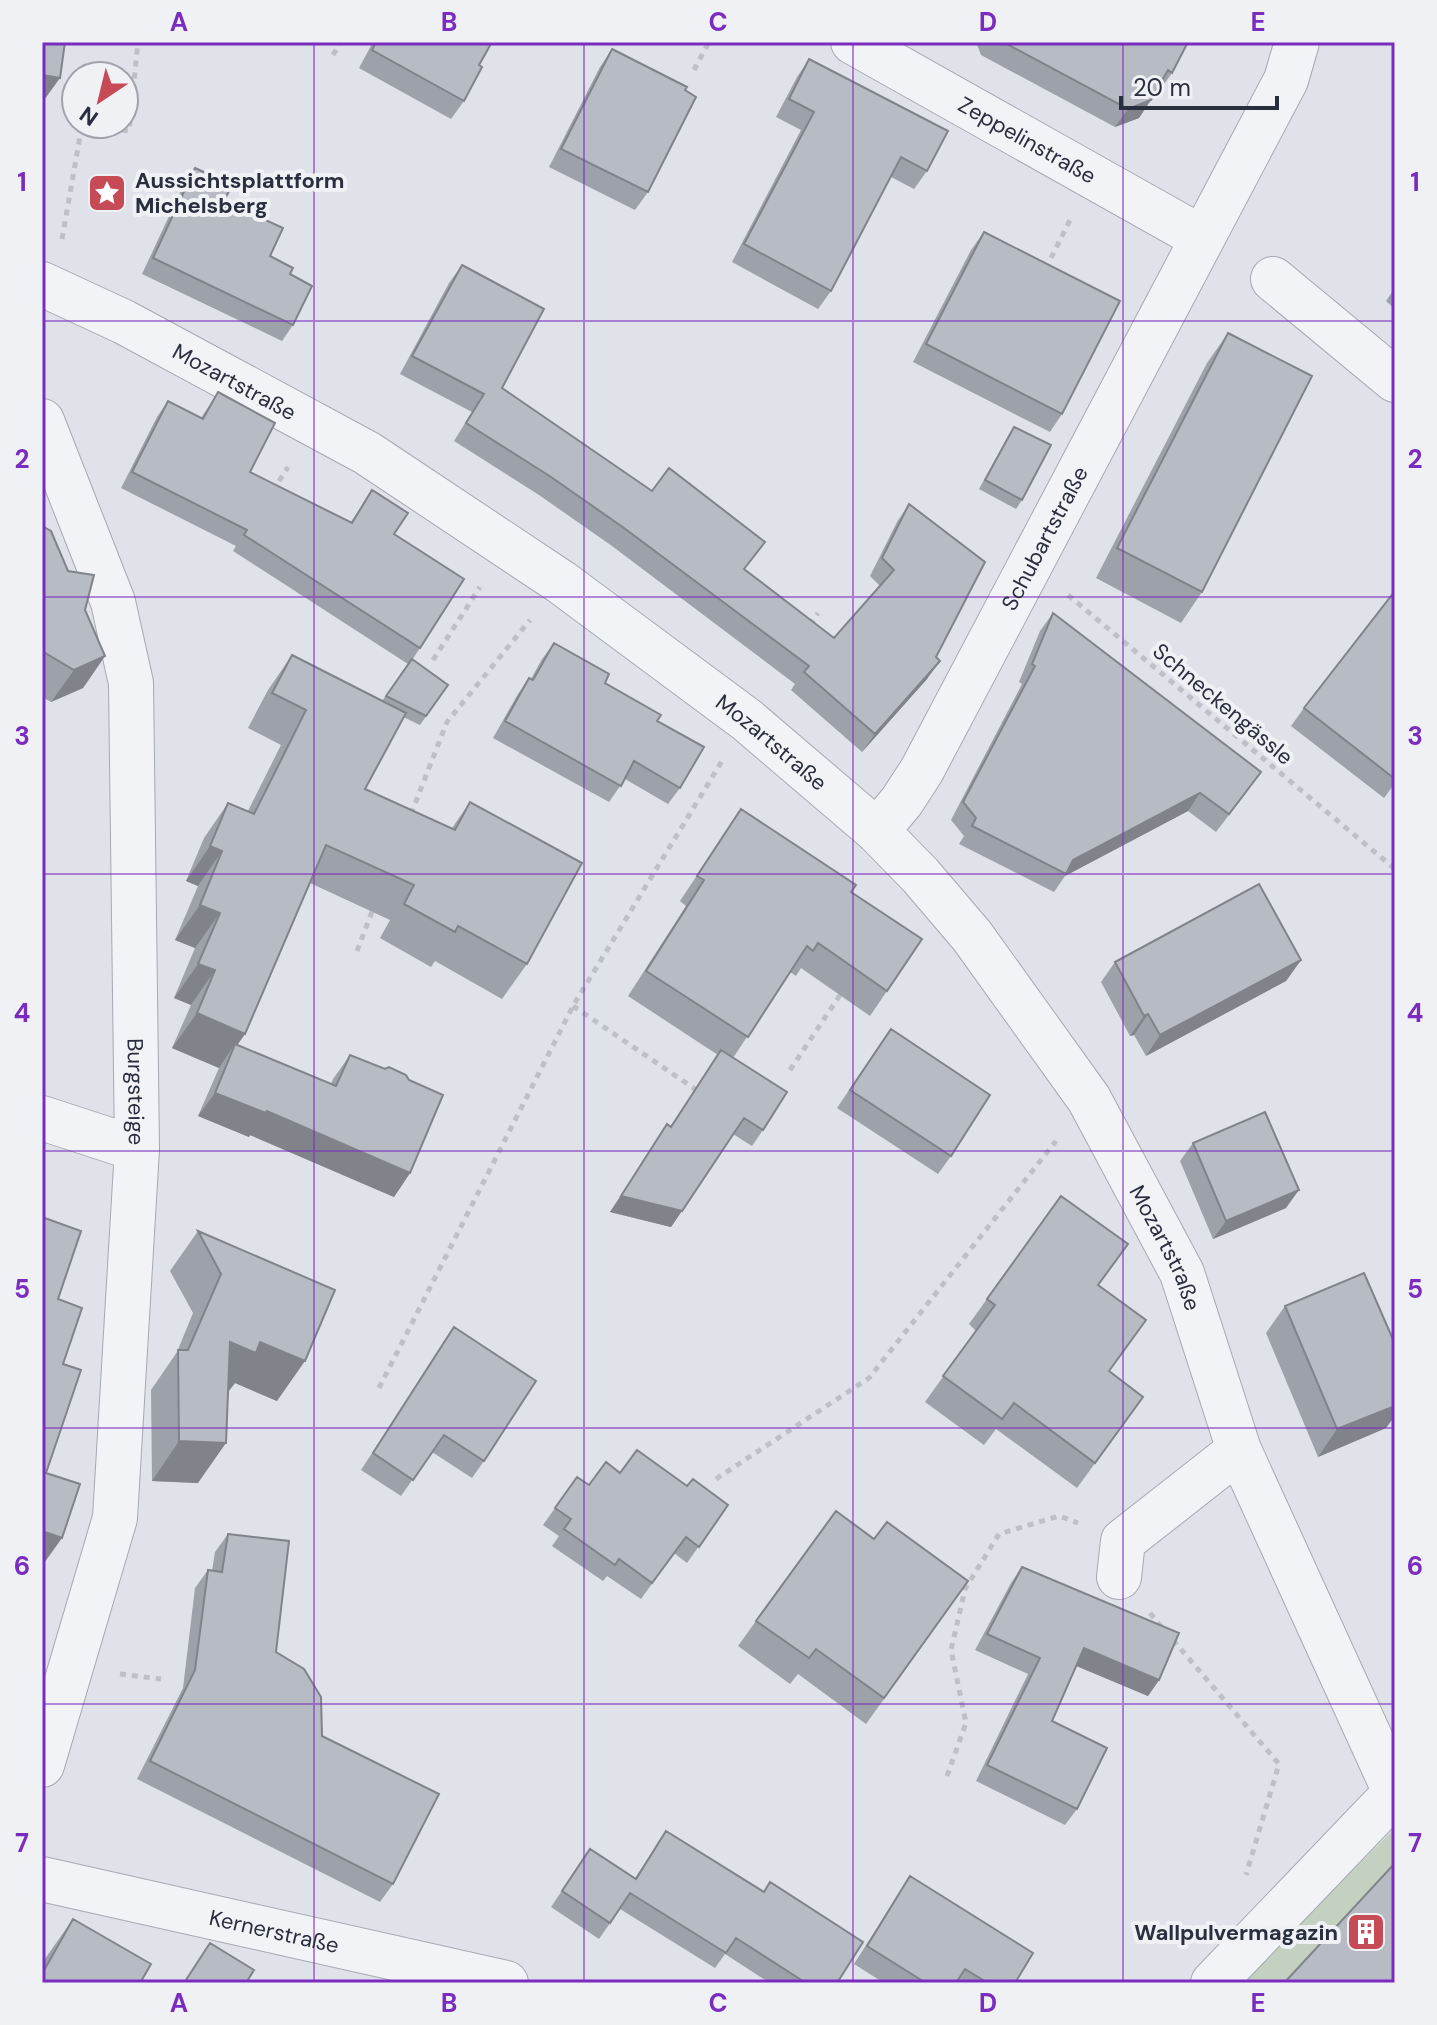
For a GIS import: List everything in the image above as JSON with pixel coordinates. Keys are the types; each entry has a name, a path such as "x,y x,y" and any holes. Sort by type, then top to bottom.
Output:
{"street":[{"name":"Zeppelinstraße","path":"853,42 1202,238"},
{"name":"Schubartstraße","path":"877,831 922,770 1286,80 1297,42"},
{"path":"1273,279 1395,380"},
{"name":"Mozartstraße","path":"54,290 124,322 367,453 561,582 747,720 877,831 920,875 972,936 1089,1099 1182,1273 1239,1450 1395,1792"},
{"name":"Burgsteige","path":"42,421 113,602 131,683 137,1149 115,1518 42,1765"},
{"path":"42,1118 137,1149"},
{"path":"1121,1559 1239,1450"},
{"path":"1213,1983 1395,1792"},
{"name":"Kernerstraße","path":"42,1879 506,1983"}],"path":[{"path":"54,290 82,125 129,131 138,42"},
{"path":"333,55 341,42"},
{"path":"694,70 709,42"},
{"path":"433,660 506,546"},
{"name":"Schneckengässle","path":"1030,563 1395,869"},
{"path":"407,822 447,722 561,582"},
{"path":"802,636 818,613"},
{"path":"379,1388 573,1006 747,720"},
{"path":"357,951 374,908"},
{"path":"790,1070 842,992"},
{"path":"573,1006 708,1097"},
{"path":"716,1479 869,1378 1089,1099"},
{"path":"947,1776 966,1723 951,1650 965,1589 999,1534 1059,1516 1121,1559 1279,1764 1244,1880"}],"green space":[{"path":"1393,1830 1395,1983 1240,1983"}],"building":[{"path":"42,42 65,42 62,60 60,60 60,78 42,75"},
{"path":"376,42 492,42 464,101 372,50"},
{"path":"1003,42 1188,42 1172,73 1168,70 1151,100 1128,109"},
{"path":"612,49 687,87 685,90 696,97 648,192 561,149"},
{"path":"809,59 948,131 927,171 901,157 831,291 744,244 814,112 789,99"},
{"path":"195,168 232,185 224,201 283,228 270,256 293,268 290,274 312,286 293,325 153,258"},
{"path":"984,232 1120,301 1062,414 926,344"},
{"path":"462,265 544,309 502,388 652,491 669,468 765,542 744,569 834,638 894,570 882,558 909,504 985,562 936,657 940,661 875,734 804,672 809,666 624,528 466,423 484,394 412,356"},
{"path":"1228,333 1312,376 1202,592 1117,548"},
{"path":"218,392 275,423 250,472 352,523 372,490 408,513 394,534 464,579 420,648 244,535 247,530 132,472 168,401 203,419"},
{"path":"1014,427 1051,445 1022,500 985,480"},
{"path":"42,526 51,531 68,571 94,575 85,610 105,656 74,670 42,651"},
{"path":"1395,591 1395,779 1304,708"},
{"path":"1053,613 1261,772 1229,814 1200,793 1073,860 1066,874 972,826 976,818 963,802 1035,666 1032,664"},
{"path":"554,643 609,674 605,683 661,715 657,721 704,747 680,788 634,761 621,786 505,721 529,678 533,680"},
{"path":"292,655 406,713 365,789 455,830 470,802 582,863 527,964 458,926 455,932 404,904 414,885 326,845 245,1034 197,1013 215,970 198,964 220,913 200,905 222,851 210,846 228,803 254,814 306,710 272,693"},
{"path":"412,659 448,685 426,716 386,696"},
{"path":"741,809 856,885 851,892 922,939 887,991 818,943 813,951 807,946 748,1037 646,971 704,880 697,876"},
{"path":"1259,884 1301,960 1160,1035 1148,1014 1144,1016 1115,962"},
{"path":"891,1029 990,1095 951,1156 850,1090"},
{"path":"235,1044 336,1086 350,1055 385,1069 389,1067 443,1095 410,1173 267,1111 215,1093"},
{"path":"721,1050 787,1092 763,1130 744,1118 682,1211 621,1196 667,1124 671,1127"},
{"path":"1265,1112 1299,1190 1226,1221 1193,1143"},
{"path":"1061,1196 1128,1244 1098,1285 1146,1320 1109,1371 1143,1397 1095,1463 1014,1403 1002,1419 943,1376 995,1305 987,1299"},
{"path":"42,1217 81,1231 58,1299 82,1308 63,1364 81,1370 46,1473 80,1484 62,1538 42,1531"},
{"path":"198,1231 335,1290 305,1361 260,1342 256,1353 230,1342 226,1443 179,1441 178,1350 188,1350 221,1274"},
{"path":"1364,1273 1395,1344 1395,1406 1337,1429 1285,1306"},
{"path":"454,1327 536,1381 484,1461 444,1435 413,1480 373,1453"},
{"path":"637,1450 687,1486 693,1479 728,1505 699,1547 686,1537 652,1583 619,1559 615,1565 564,1529 571,1519 555,1508 577,1477 589,1485 606,1462 620,1473"},
{"path":"836,1511 874,1539 887,1522 968,1581 884,1698 816,1649 809,1658 756,1621"},
{"path":"228,1534 289,1541 276,1652 304,1669 321,1697 322,1736 439,1794 393,1884 150,1761 195,1670 208,1570 222,1572"},
{"path":"1022,1567 1179,1633 1159,1680 1084,1648 1052,1721 1107,1748 1077,1809 987,1765 1040,1658 987,1634"},
{"path":"666,1831 764,1892 770,1882 863,1942 837,1983 806,1983 736,1938 726,1953 630,1893 610,1923 562,1891 590,1849 636,1879"},
{"name":"Wallpulvermagazin","path":"1395,1863 1395,1983 1284,1983"},
{"path":"910,1876 1033,1953 1015,1983 988,1983 965,1969 956,1983 926,1983 867,1946"},
{"path":"73,1919 151,1964 140,1983 42,1983 42,1974"},
{"path":"210,1943 254,1970 246,1983 184,1983"}],"place":[{"name":"Aussichtsplattform Michelsberg","path":"107,193"},
{"name":"Wallpulvermagazin","path":"1366,1932"}]}
